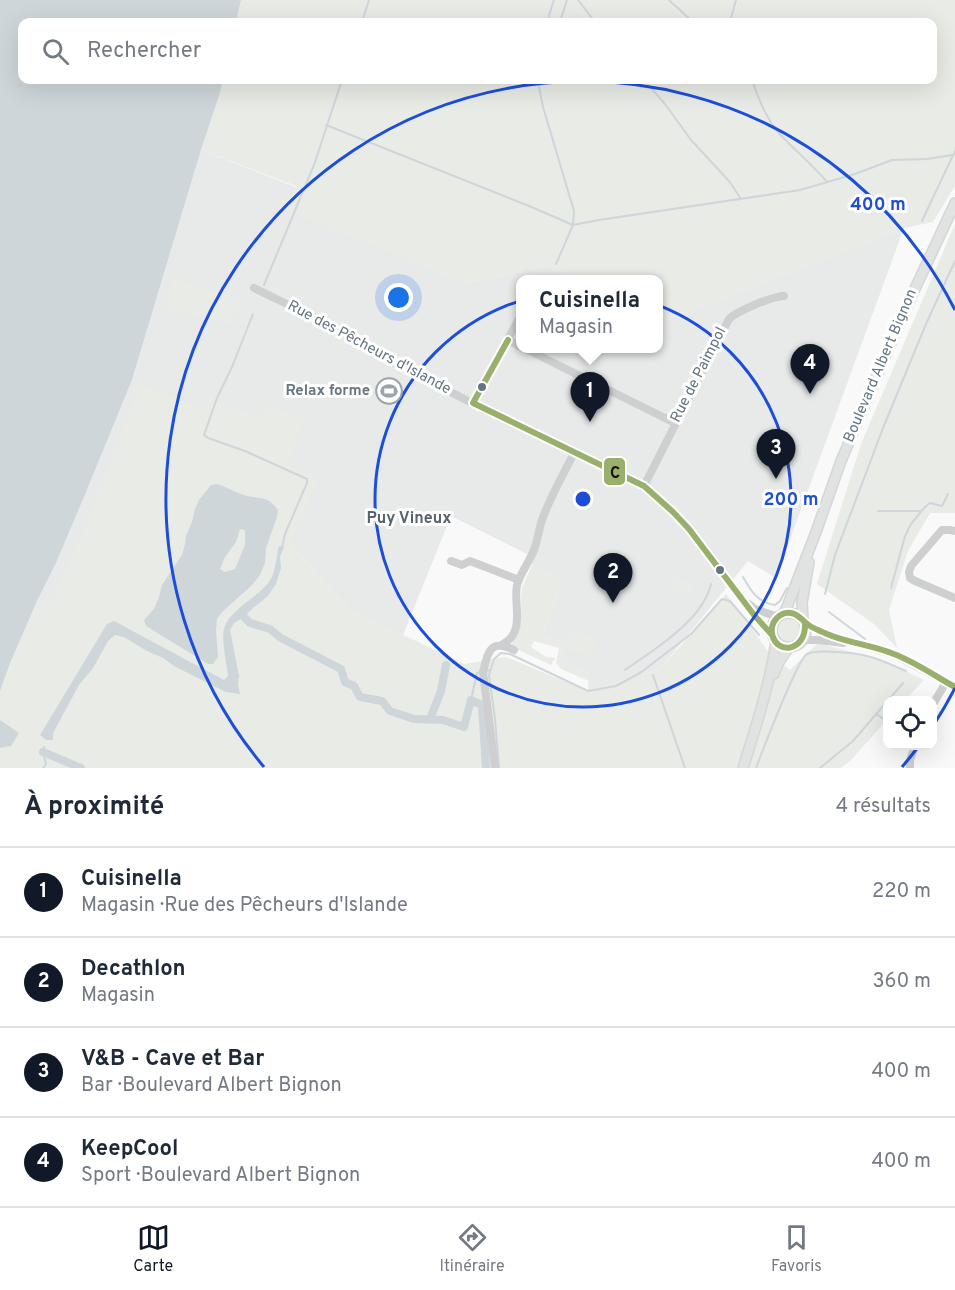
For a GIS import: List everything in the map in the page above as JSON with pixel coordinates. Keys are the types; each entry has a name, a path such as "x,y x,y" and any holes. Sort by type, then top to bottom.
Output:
{"main road":[{"name":"Boulevard Albert Bignon","path":"780,615 787,607 862,411 905,310 955,203"},
{"name":"Boulevard Albert Bignon","path":"804,621 803,594 816,532"},
{"path":"743,768 773,659 772,625 780,615 794,613 804,621 807,629 803,640 796,646 782,646 774,638"},
{"path":"762,704 779,662 789,647"}],"street":[{"name":"Rue des Pêcheurs d'Islande","path":"254,288 316,318 376,353 473,403 644,486 689,529 738,595 774,638"},
{"name":"Rue de Paimpol","path":"644,486 729,319 739,312 777,296 784,296"},
{"path":"473,403 516,324"},
{"path":"507,340 516,345"},
{"path":"532,353 675,423"},
{"path":"495,768 483,671 486,658 496,646 509,641 517,625 516,597 519,580 535,548 541,522 550,500 574,453"},
{"path":"955,531 942,530 911,566 909,572 910,578 915,581 955,598"},
{"path":"451,561 462,565 470,561 519,580"},
{"name":"Rue des Pêcheurs d'Islande","path":"738,595 755,609 780,615"},
{"path":"804,621 821,632 895,655 955,687"},
{"path":"803,640 868,647"},
{"path":"503,644 514,650"},
{"path":"937,699 946,682"},
{"path":"910,768 914,750"}],"shaded area":[{"path":"0,0 241,0 237,18 18,18 18,84 222,84 132,380 0,691"},
{"path":"241,0 955,0 955,186 933,222 904,228 663,322 663,275 568,275 549,266 465,283 286,211 296,186 201,150 222,84 937,84 937,18 237,18"},
{"path":"201,150 296,187 287,210 465,283 549,266 568,275 516,275 516,353 663,353 663,322 904,228 776,578 748,561 660,669 588,691 589,673 562,661 564,643 543,635 562,581 532,565 529,555 451,516 403,635 350,610 290,544 138,628 37,601 56,563 132,380"},
{"path":"955,224 955,513 930,513 908,551 889,610 897,648 874,624 817,584 861,444"},
{"path":"172,279 243,299 230,325 164,309"},
{"path":"139,383 208,412 213,400 260,417 266,405 305,419 288,466 319,478 290,544 350,610 465,664 506,657 588,691 660,669 726,594 770,654 790,670 818,643 885,661 924,680 909,696 883,696 883,724 841,768 0,768 0,680 37,601 49,604 119,440"},
{"path":"217,484 244,495 266,500 278,510 260,575 217,619 218,657 213,664 208,664 146,626 144,620 154,609 162,585 182,555 195,509 211,485","holes":["240,529 245,530 245,545 235,569 225,572 220,569 225,557 236,542"]},
{"path":"279,546 284,547 276,584 267,597 234,623 230,630 240,694 226,692 124,637 115,635 108,641 93,668 79,685 53,733 53,740 46,740 40,735 107,624 114,621 224,680 228,676 224,629 231,616 269,582"},
{"path":"532,565 562,581 543,635 564,643 562,661 589,673 589,681 561,669 556,663 559,648 534,641 531,647 546,657 555,658 551,665 514,648 512,643 520,626 522,588"},
{"path":"674,577 694,584 690,596 670,590"},
{"path":"790,617 799,620 802,629 799,638 790,641 781,638 778,629 781,620"},
{"path":"571,630 598,638 593,657 565,649"},
{"path":"0,720 19,733 11,746 0,748"}],"waterway":[{"path":"363,18 369,0"},
{"path":"548,18 554,0"},
{"path":"561,18 567,0"},
{"path":"578,0 592,18"},
{"path":"669,0 689,18"},
{"path":"731,18 736,0"},
{"path":"264,285 314,165 341,84"},
{"path":"538,84 574,211 573,225 556,264"},
{"path":"648,84 691,140 729,181 741,199"},
{"path":"754,84 773,125 827,182"},
{"path":"326,125 573,225 800,190 855,174 892,160 927,159 952,155"},
{"path":"922,221 955,151"},
{"path":"825,594 835,555 883,428 955,261"},
{"path":"253,314 217,398 204,435 307,479 285,534 282,548"},
{"path":"891,588 905,536 911,524 930,503 942,506 948,494"},
{"path":"878,511 920,511"},
{"path":"743,577 756,596 769,604 775,605 780,601 787,588"},
{"path":"625,670 688,622 706,597 711,584"},
{"path":"499,768 489,675 494,659 501,653 510,654 588,691 616,686 640,673 691,634 722,599 730,601 759,635"},
{"path":"829,612 865,639"},
{"path":"241,614 250,623 270,629 281,638 341,669 345,682 354,686 360,697 382,701 390,711 414,719 443,720 464,727 471,700 482,705 486,768"},
{"path":"756,768 788,688 802,659 807,654 827,652 862,655 906,671"},
{"path":"430,719 441,691 446,665"},
{"path":"471,700 477,673 490,670"},
{"path":"653,675 685,768"},
{"path":"820,768 853,741 903,683"},
{"path":"876,714 883,719"},
{"path":"43,768 46,764 44,747"},
{"path":"43,752 81,768"}],"transit line":[{"name":"C","path":"508,340 473,403 644,486 689,529 754,615 772,635"},
{"name":"C","path":"805,624 804,633 796,645 785,648 779,646 775,641 772,634 774,622 783,614 794,614 810,626 827,634 902,657 955,687"}],"place":[{"name":"Relax forme","path":"389,391"},
{"name":"KeepCool","path":"810,394"},
{"name":"Cuisinella","path":"590,422"},
{"name":"V&B - Cave et Bar","path":"776,479"},
{"name":"Decathlon","path":"613,603"}],"district":[{"name":"Puy Vineux","path":"409,519"}]}
